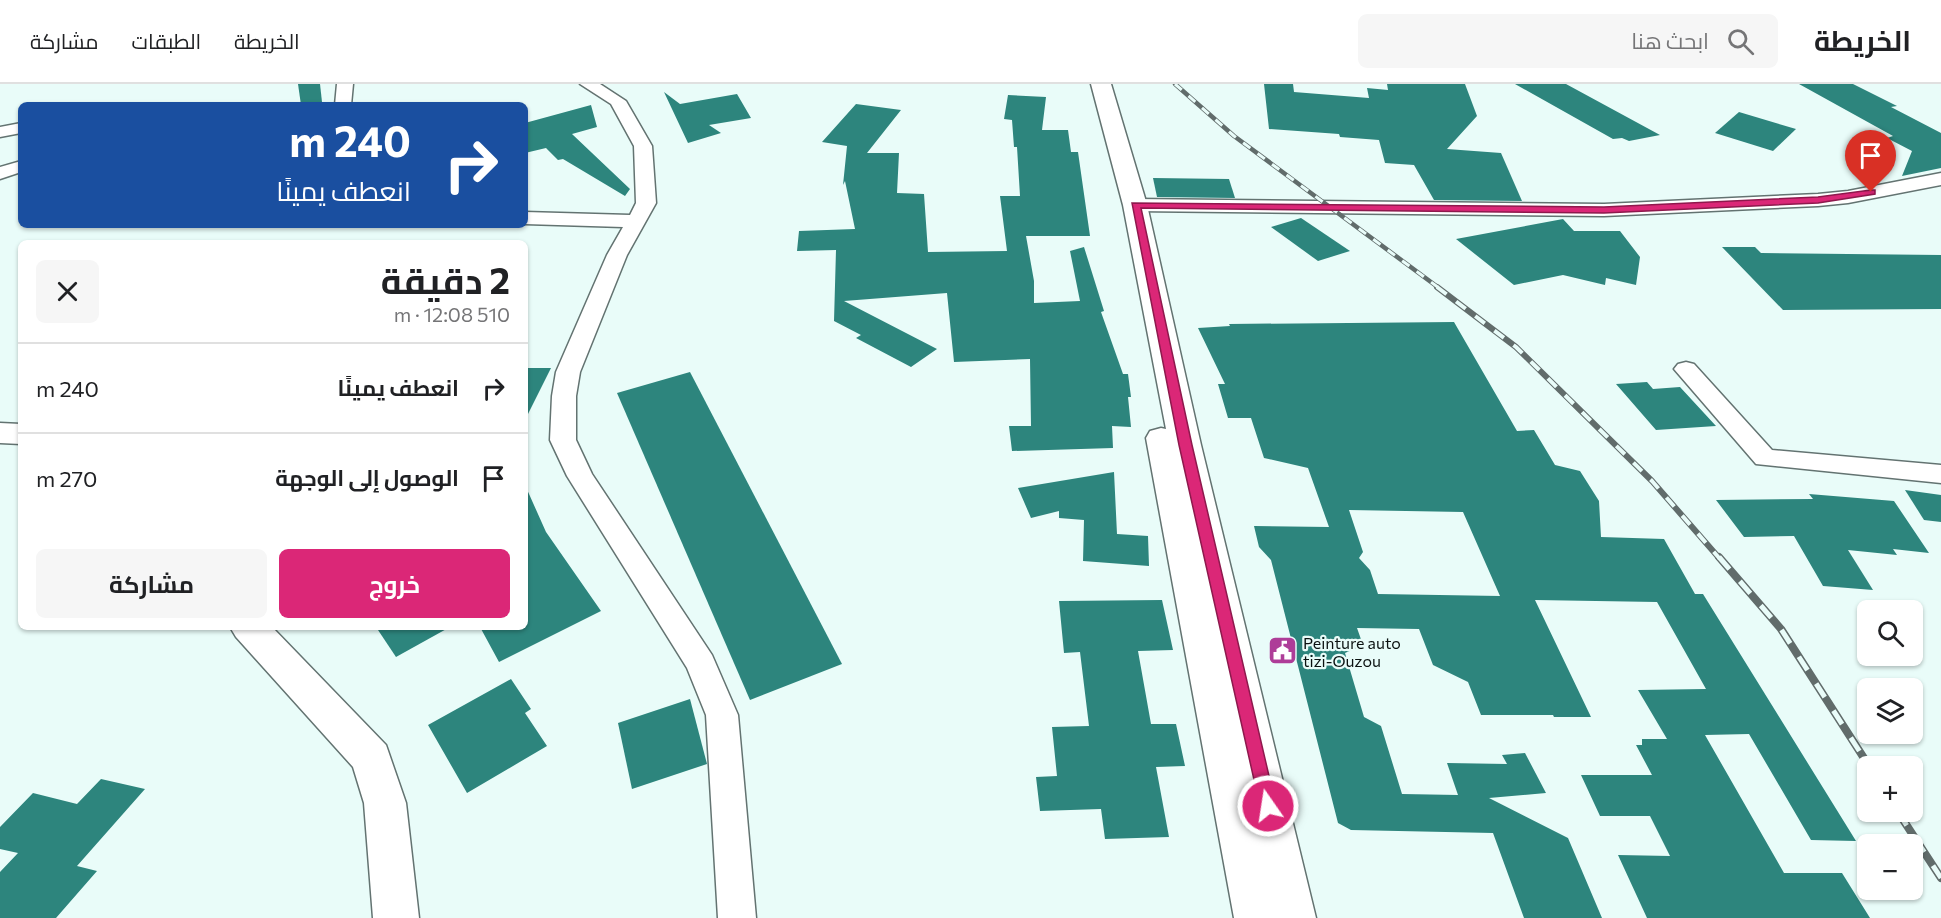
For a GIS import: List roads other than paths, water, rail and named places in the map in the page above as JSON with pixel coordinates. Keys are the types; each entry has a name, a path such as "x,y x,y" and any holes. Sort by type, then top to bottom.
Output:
{"main road":[{"path":"1088,84 1257,918"},
{"path":"1101,84 1135,205 1188,457 1293,918"},
{"path":"0,433 18,434"},
{"path":"252,630 371,758 385,803 396,918"}],"street":[{"path":"343,102 345,84"},
{"path":"588,84 618,101 644,146 646,203 617,255 568,372 564,396 563,440 580,477 701,664 722,715 737,918"},
{"path":"0,132 18,129"},
{"path":"0,173 18,167"},
{"path":"1135,205 1604,210 1818,200 1941,179"},
{"path":"528,218 636,221"},
{"path":"1686,369 1765,458 1941,474"}],"railway":[{"path":"1175,84 1234,136 1439,288"},
{"path":"1437,287 1516,347 1652,481 1720,559"},
{"path":"1719,557 1781,629 1863,756"},
{"path":"1905,822 1941,878"}],"place":[{"name":"Peinture auto tizi-Ouzou","path":"1282,651"}]}
